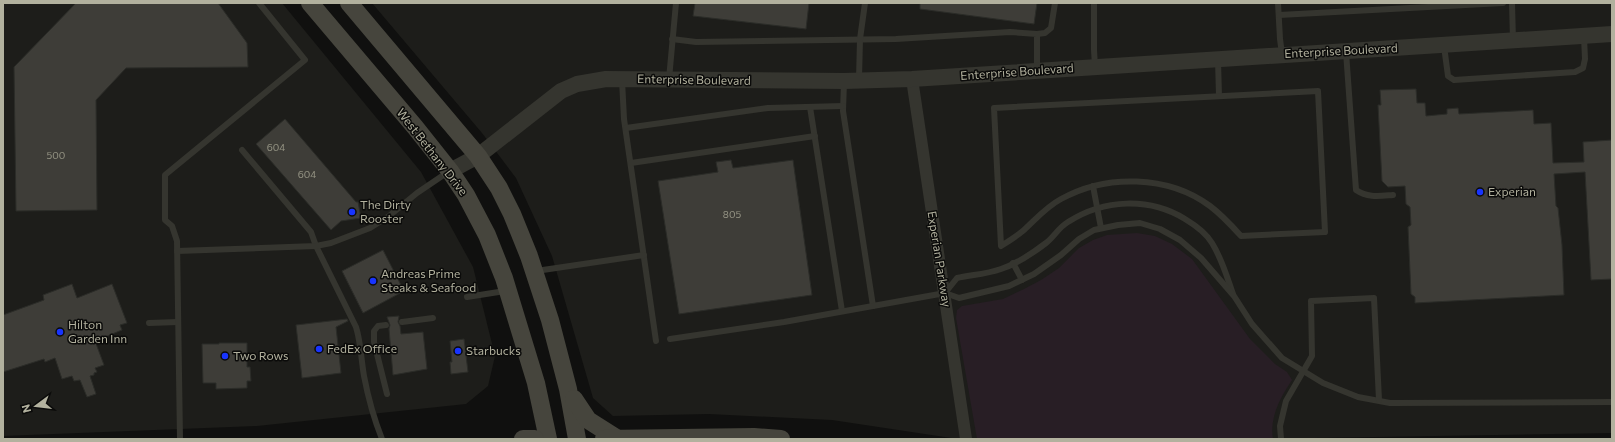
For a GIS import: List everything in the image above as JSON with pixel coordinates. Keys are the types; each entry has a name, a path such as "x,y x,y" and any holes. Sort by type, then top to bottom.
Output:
{"main road":[{"name":"West Bethany Drive","path":"310,3 415,127 450,171 466,195 487,235 508,291 536,384 548,439"},
{"path":"349,3 478,156 499,188 512,214 534,271 550,320 568,389 577,439"},
{"path":"568,389 588,420 618,439"},
{"path":"604,439 754,437 781,439"},
{"path":"523,439 535,439"}],"street":[{"name":"Enterprise Boulevard","path":"450,171 478,156 561,91 577,84 606,79 851,81 912,79 1218,58 1612,34"},
{"name":"Experian Parkway","path":"912,79 966,439"}],"lane":[{"path":"180,439 177,241 172,226 165,220 165,175 304,60 259,3"},
{"path":"669,79 676,3"},
{"path":"865,3 860,39 851,81 843,106 873,306"},
{"path":"672,39 696,42 896,39 1010,32 1037,34 1045,33 1051,28 1055,3"},
{"path":"1094,3 1095,66"},
{"path":"1278,3 1282,54"},
{"path":"1279,15 1503,3"},
{"path":"1512,3 1513,40"},
{"path":"1037,34 1037,70"},
{"path":"1444,45 1448,76 1454,80 1552,74 1575,72 1583,68 1585,59 1584,36"},
{"path":"1346,51 1356,190 1363,195 1375,197 1393,195"},
{"path":"1218,58 1219,96"},
{"path":"622,79 626,128 656,341"},
{"path":"1318,91 1325,232 1241,236 1210,206 1186,192 1160,184 1126,181 1093,186 1071,194 1049,207 1035,218 1023,231 1002,246 994,108 1219,96 1318,91"},
{"path":"626,128 768,108 843,106"},
{"path":"810,107 842,312"},
{"path":"631,164 815,136"},
{"path":"242,150 311,232 316,246 356,327 366,383 382,439"},
{"path":"177,250 316,246 331,243 370,228 389,216 417,193 450,171"},
{"path":"1093,186 1101,228"},
{"path":"945,293 957,278 1002,269 1046,243 1067,222 1097,208 1124,204 1147,204 1172,211 1196,226 1212,243 1224,267 1234,296"},
{"path":"670,339 842,312 945,293 959,298 1009,286 1034,274 1061,255 1079,239 1094,230 1140,223 1160,229 1180,240 1201,258 1234,296 1252,324 1282,358 1323,383 1358,397 1390,403 1612,402"},
{"path":"534,271 644,255"},
{"path":"1013,263 1022,280"},
{"path":"468,297 508,291"},
{"path":"1281,439 1280,426 1286,401 1312,356 1311,301 1374,298 1379,400"},
{"path":"402,322 433,318"},
{"path":"149,323 178,322"},
{"path":"386,325 378,326 374,331 374,342 387,394"}],"shaded area":[{"path":"3,3 282,3 421,172 473,267 495,356 488,386 466,404 257,426 3,436"},
{"path":"372,3 1612,3 1612,433 1262,439 958,439 832,420 709,414 613,416 593,398 552,256 516,178 482,133"},
{"path":"1137,233 1155,236 1172,244 1192,259 1250,339 1275,364 1287,372 1292,380 1280,400 1274,415 1272,431 1273,439 977,439 956,318 957,310 962,306 1003,299 1024,289 1059,268 1079,248 1093,240 1107,235"}],"building":[{"path":"76,3 218,3 247,43 248,67 126,68 96,100 97,210 16,211 14,67"},
{"path":"695,3 809,3 806,29 693,16"},
{"path":"920,3 1037,3 1034,24 920,9"},
{"name":"Experian","path":"1416,89 1417,103 1425,103 1426,116 1447,114 1447,109 1458,108 1459,114 1533,110 1534,124 1551,123 1553,163 1584,162 1583,142 1612,140 1612,279 1591,280 1585,172 1554,174 1556,206 1558,208 1562,245 1564,295 1415,303 1415,297 1411,294 1408,227 1411,225 1410,207 1406,204 1405,186 1388,187 1382,181 1378,105 1381,105 1380,90"},
{"path":"285,119 356,202 358,202 361,218 341,221 331,230 256,144"},
{"path":"731,160 733,168 793,160 812,295 679,314 658,181 718,172 716,162"},
{"name":"Andreas Prime Steaks & Seafood","path":"383,250 404,291 363,313 342,271"},
{"name":"Hilton Garden Inn","path":"72,284 77,298 112,284 127,323 120,325 122,330 95,341 104,365 95,368 97,372 90,376 96,394 87,397 80,380 74,381 72,376 62,379 55,358 45,362 44,359 3,372 3,315 44,300 43,295"},
{"path":"399,316 398,322 401,334 423,332 427,369 393,375 389,329 390,325 387,317"},
{"name":"FedEx Office","path":"347,319 348,321 336,327 341,373 302,378 296,325"},
{"name":"Starbucks","path":"464,339 468,372 451,374 450,362 452,362 450,341"},
{"name":"Two Rows","path":"247,343 247,367 250,367 251,381 247,381 247,388 216,389 216,383 203,383 202,344"}],"place":[{"name":"Experian","path":"1480,192"},
{"name":"The Dirty Rooster","path":"352,212"},
{"name":"Andreas Prime Steaks & Seafood","path":"373,281"},
{"name":"Hilton Garden Inn","path":"60,332"},
{"name":"FedEx Office","path":"319,349"},
{"name":"Starbucks","path":"458,351"},
{"name":"Two Rows","path":"225,356"}]}
